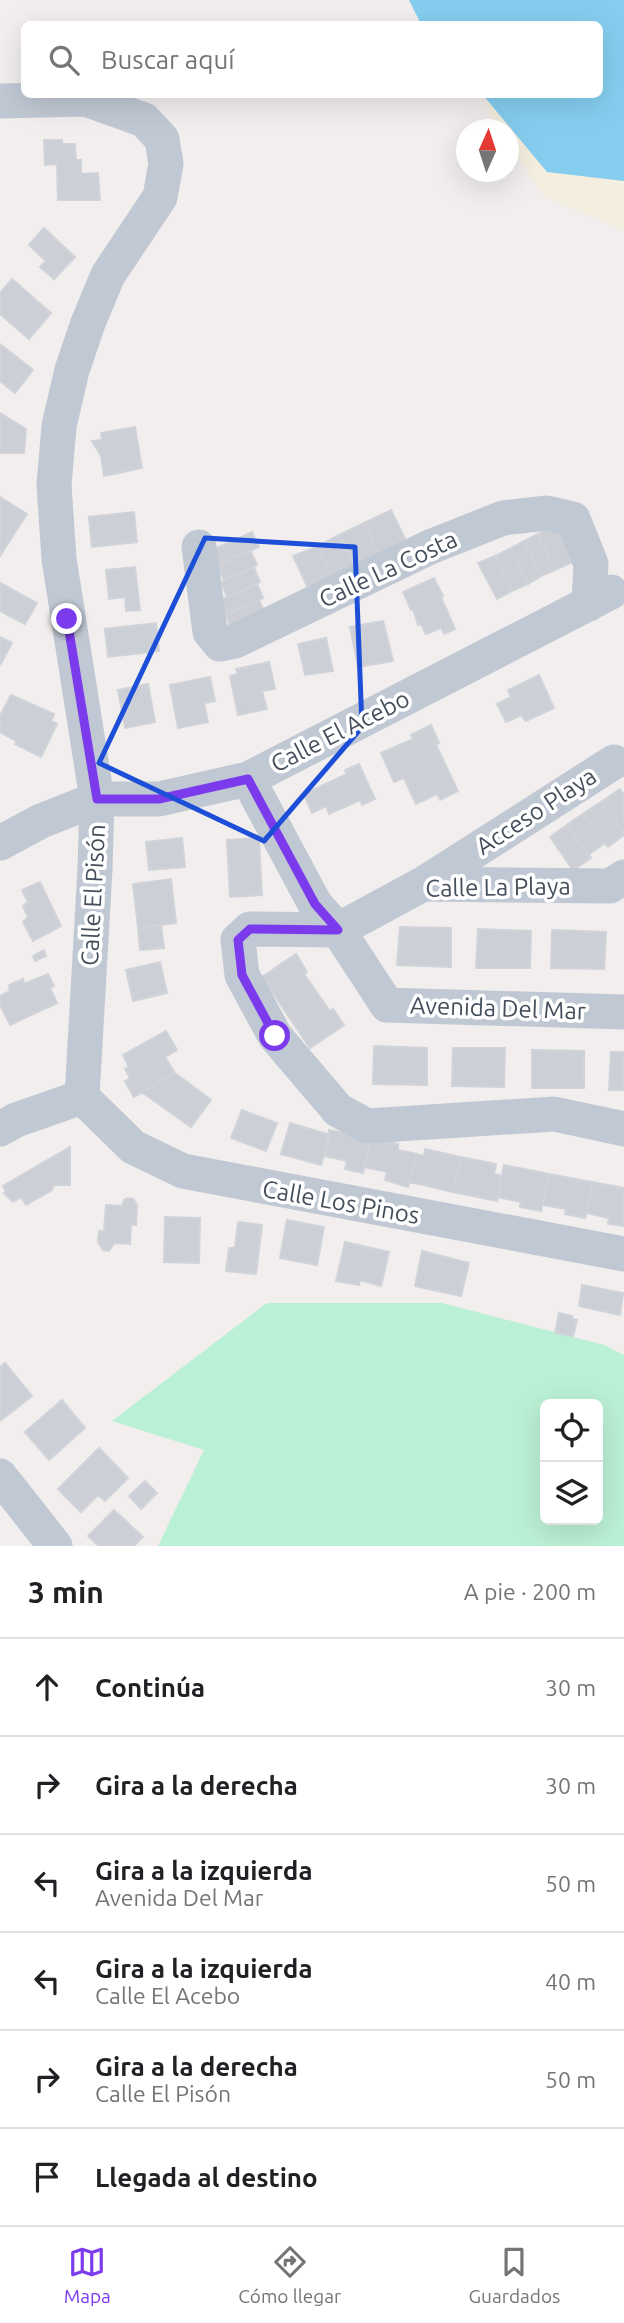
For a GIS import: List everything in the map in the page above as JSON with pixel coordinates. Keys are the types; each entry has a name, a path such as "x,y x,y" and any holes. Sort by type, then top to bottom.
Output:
{"street":[{"name":"Calle El Pisón","path":"0,100 86,99 144,120 162,139 166,164 160,197 108,275 88,323 72,370 59,426 54,485 59,559 97,799 82,1097"},
{"name":"Calle La Costa","path":"199,547 210,632 220,644 235,641 430,547 503,518 547,513 573,519 592,564 600,598"},
{"name":"Calle El Acebo","path":"0,843 41,821 97,799 159,799 248,779 600,598"},
{"name":"Acceso Playa","path":"423,884 614,762"},
{"name":"Avenida Del Mar","path":"248,779 315,904 338,930 387,1005 624,1012"},
{"name":"Calle La Playa","path":"338,930 423,884 610,886 624,877"},
{"path":"338,930 250,929 238,940 242,975 275,1036 338,1110 367,1126 554,1114 624,1129"},
{"path":"0,1129 16,1120 82,1097"},
{"name":"Calle Los Pinos","path":"82,1097 133,1147 183,1171 624,1254"},
{"path":"0,1476 55,1546"}],"highlighted area":[{"path":"205,538 355,547 362,727 264,841 99,763"}],"green space":[{"path":"267,1303 442,1303 604,1345 624,1355 624,1546 158,1546 204,1450 112,1421"}],"sand":[{"path":"624,91 624,230 544,196 519,158 519,119 492,119 486,98 603,98 603,94"}],"water":[{"path":"409,0 624,0 624,181 547,172 519,138 519,119 503,119 485,98 603,98 603,21 420,21"}],"building":[{"path":"44,140 62,140 62,144 75,144 76,160 81,160 81,174 98,173 100,200 58,200 57,164 45,165"},
{"path":"44,228 75,257 54,279 40,267 46,261 29,245"},
{"path":"12,279 51,313 29,339 0,314 0,293"},
{"path":"0,344 33,370 15,393 0,381"},
{"path":"0,413 26,429 24,453 0,453"},
{"path":"135,427 142,468 104,476 101,456 92,441 102,440 101,433"},
{"path":"0,497 27,514 0,556"},
{"path":"391,510 408,545 381,559 364,523"},
{"path":"134,512 137,542 92,547 89,517"},
{"path":"364,523 381,559 357,570 339,535"},
{"path":"557,524 575,561 555,570 538,534"},
{"path":"252,532 259,547 219,565 212,550"},
{"path":"538,534 555,570 541,576 524,541"},
{"path":"339,535 357,570 334,581 318,546"},
{"path":"524,541 541,576 528,584 511,548"},
{"path":"318,546 334,581 310,592 293,556"},
{"path":"511,548 528,584 512,591 495,556"},
{"path":"250,550 257,565 224,580 217,565"},
{"path":"495,556 512,591 497,599 478,563"},
{"path":"135,567 140,610 126,611 125,597 109,599 106,570"},
{"path":"254,568 260,582 227,597 221,582"},
{"path":"434,578 455,629 444,634 441,628 426,634 421,624 418,625 403,592"},
{"path":"0,583 37,603 25,624 0,611"},
{"path":"257,584 263,598 227,615 220,600"},
{"path":"259,600 266,615 232,629 225,615"},
{"path":"383,621 393,661 358,667 350,627"},
{"path":"156,623 159,651 108,657 105,629"},
{"path":"0,637 12,643 0,665"},
{"path":"326,638 333,671 305,675 298,644"},
{"path":"269,662 275,689 262,691 267,709 238,715 230,676 238,674 236,669"},
{"path":"539,675 554,708 526,721 521,715 506,722 497,704 511,697 508,690"},
{"path":"210,677 215,701 204,703 208,722 178,728 170,685"},
{"path":"148,684 155,722 125,728 118,690"},
{"path":"11,695 54,714 51,721 57,724 41,757 15,744 16,741 0,732 0,716"},
{"path":"431,725 439,743 436,745 458,791 440,800 437,794 416,804 404,778 394,782 381,753 413,739 411,735"},
{"path":"359,764 375,799 362,805 360,800 329,814 326,806 312,813 304,794 347,774 345,770"},
{"path":"620,789 624,795 622,832 601,802"},
{"path":"601,802 624,835 608,847 584,813"},
{"path":"584,813 605,843 588,855 567,825"},
{"path":"567,825 591,858 573,870 550,837"},
{"path":"182,838 185,867 149,870 146,842"},
{"path":"259,838 262,895 230,897 227,840"},
{"path":"171,879 176,923 138,928 133,884"},
{"path":"40,882 61,926 33,941 23,922 28,917 23,906 28,902 22,890"},
{"path":"161,925 164,948 140,950 138,928"},
{"path":"400,927 451,928 451,967 397,965"},
{"path":"478,929 531,931 530,968 476,968"},
{"path":"552,930 606,932 604,969 551,968"},
{"path":"44,950 46,956 35,961 33,956"},
{"path":"296,954 307,972 304,974 330,1011 333,1009 344,1025 310,1048 262,977"},
{"path":"160,962 167,993 133,1001 126,970"},
{"path":"48,974 54,986 50,988 57,1003 10,1025 0,1005 0,996 10,991 9,985 23,979 24,984"},
{"path":"166,1031 177,1050 165,1057 175,1073 134,1097 125,1081 130,1078 125,1069 129,1067 123,1055"},
{"path":"374,1046 427,1048 427,1085 373,1084"},
{"path":"453,1048 505,1048 504,1087 452,1086"},
{"path":"532,1050 584,1051 584,1088 532,1088"},
{"path":"611,1052 624,1052 624,1090 609,1090"},
{"path":"175,1073 211,1100 191,1127 142,1092"},
{"path":"242,1110 277,1123 266,1151 231,1138"},
{"path":"290,1123 330,1135 321,1165 281,1154"},
{"path":"329,1130 357,1136 356,1140 370,1144 363,1173 345,1169 347,1161 325,1156"},
{"path":"371,1138 398,1144 398,1150 417,1154 408,1187 385,1180 387,1172 364,1167"},
{"path":"70,1147 70,1185 54,1185 52,1190 26,1205 21,1197 13,1202 4,1193 6,1192 3,1186"},
{"path":"425,1149 461,1157 453,1192 410,1182 417,1154 424,1156"},
{"path":"461,1157 496,1164 494,1174 502,1176 497,1201 453,1192"},
{"path":"504,1165 549,1174 541,1211 520,1207 521,1202 498,1197"},
{"path":"549,1174 592,1182 585,1218 565,1214 566,1209 543,1205"},
{"path":"592,1182 624,1188 624,1226 608,1224 609,1218 587,1213"},
{"path":"128,1198 133,1199 137,1205 136,1225 131,1225 130,1244 114,1243 109,1251 103,1250 98,1242 99,1231 104,1231 106,1205 122,1206"},
{"path":"165,1217 200,1218 199,1263 164,1262"},
{"path":"287,1220 324,1227 317,1265 280,1258"},
{"path":"238,1222 262,1225 256,1274 226,1271 229,1248 235,1248"},
{"path":"345,1242 389,1252 381,1286 360,1280 359,1285 336,1281"},
{"path":"422,1251 469,1263 461,1296 415,1286"},
{"path":"582,1285 623,1293 620,1315 579,1306"},
{"path":"559,1313 577,1320 573,1336 555,1333"},
{"path":"5,1363 32,1396 0,1421 0,1367"},
{"path":"62,1400 85,1428 49,1460 25,1432"},
{"path":"99,1448 128,1478 105,1501 98,1495 81,1512 58,1489"},
{"path":"145,1481 157,1493 141,1509 129,1496"},
{"path":"114,1510 143,1537 134,1546 99,1546 88,1536"}],"route":[{"path":"67,619 97,799 159,799 248,779 315,904 338,930 250,929 238,940 242,975 275,1036"}]}
